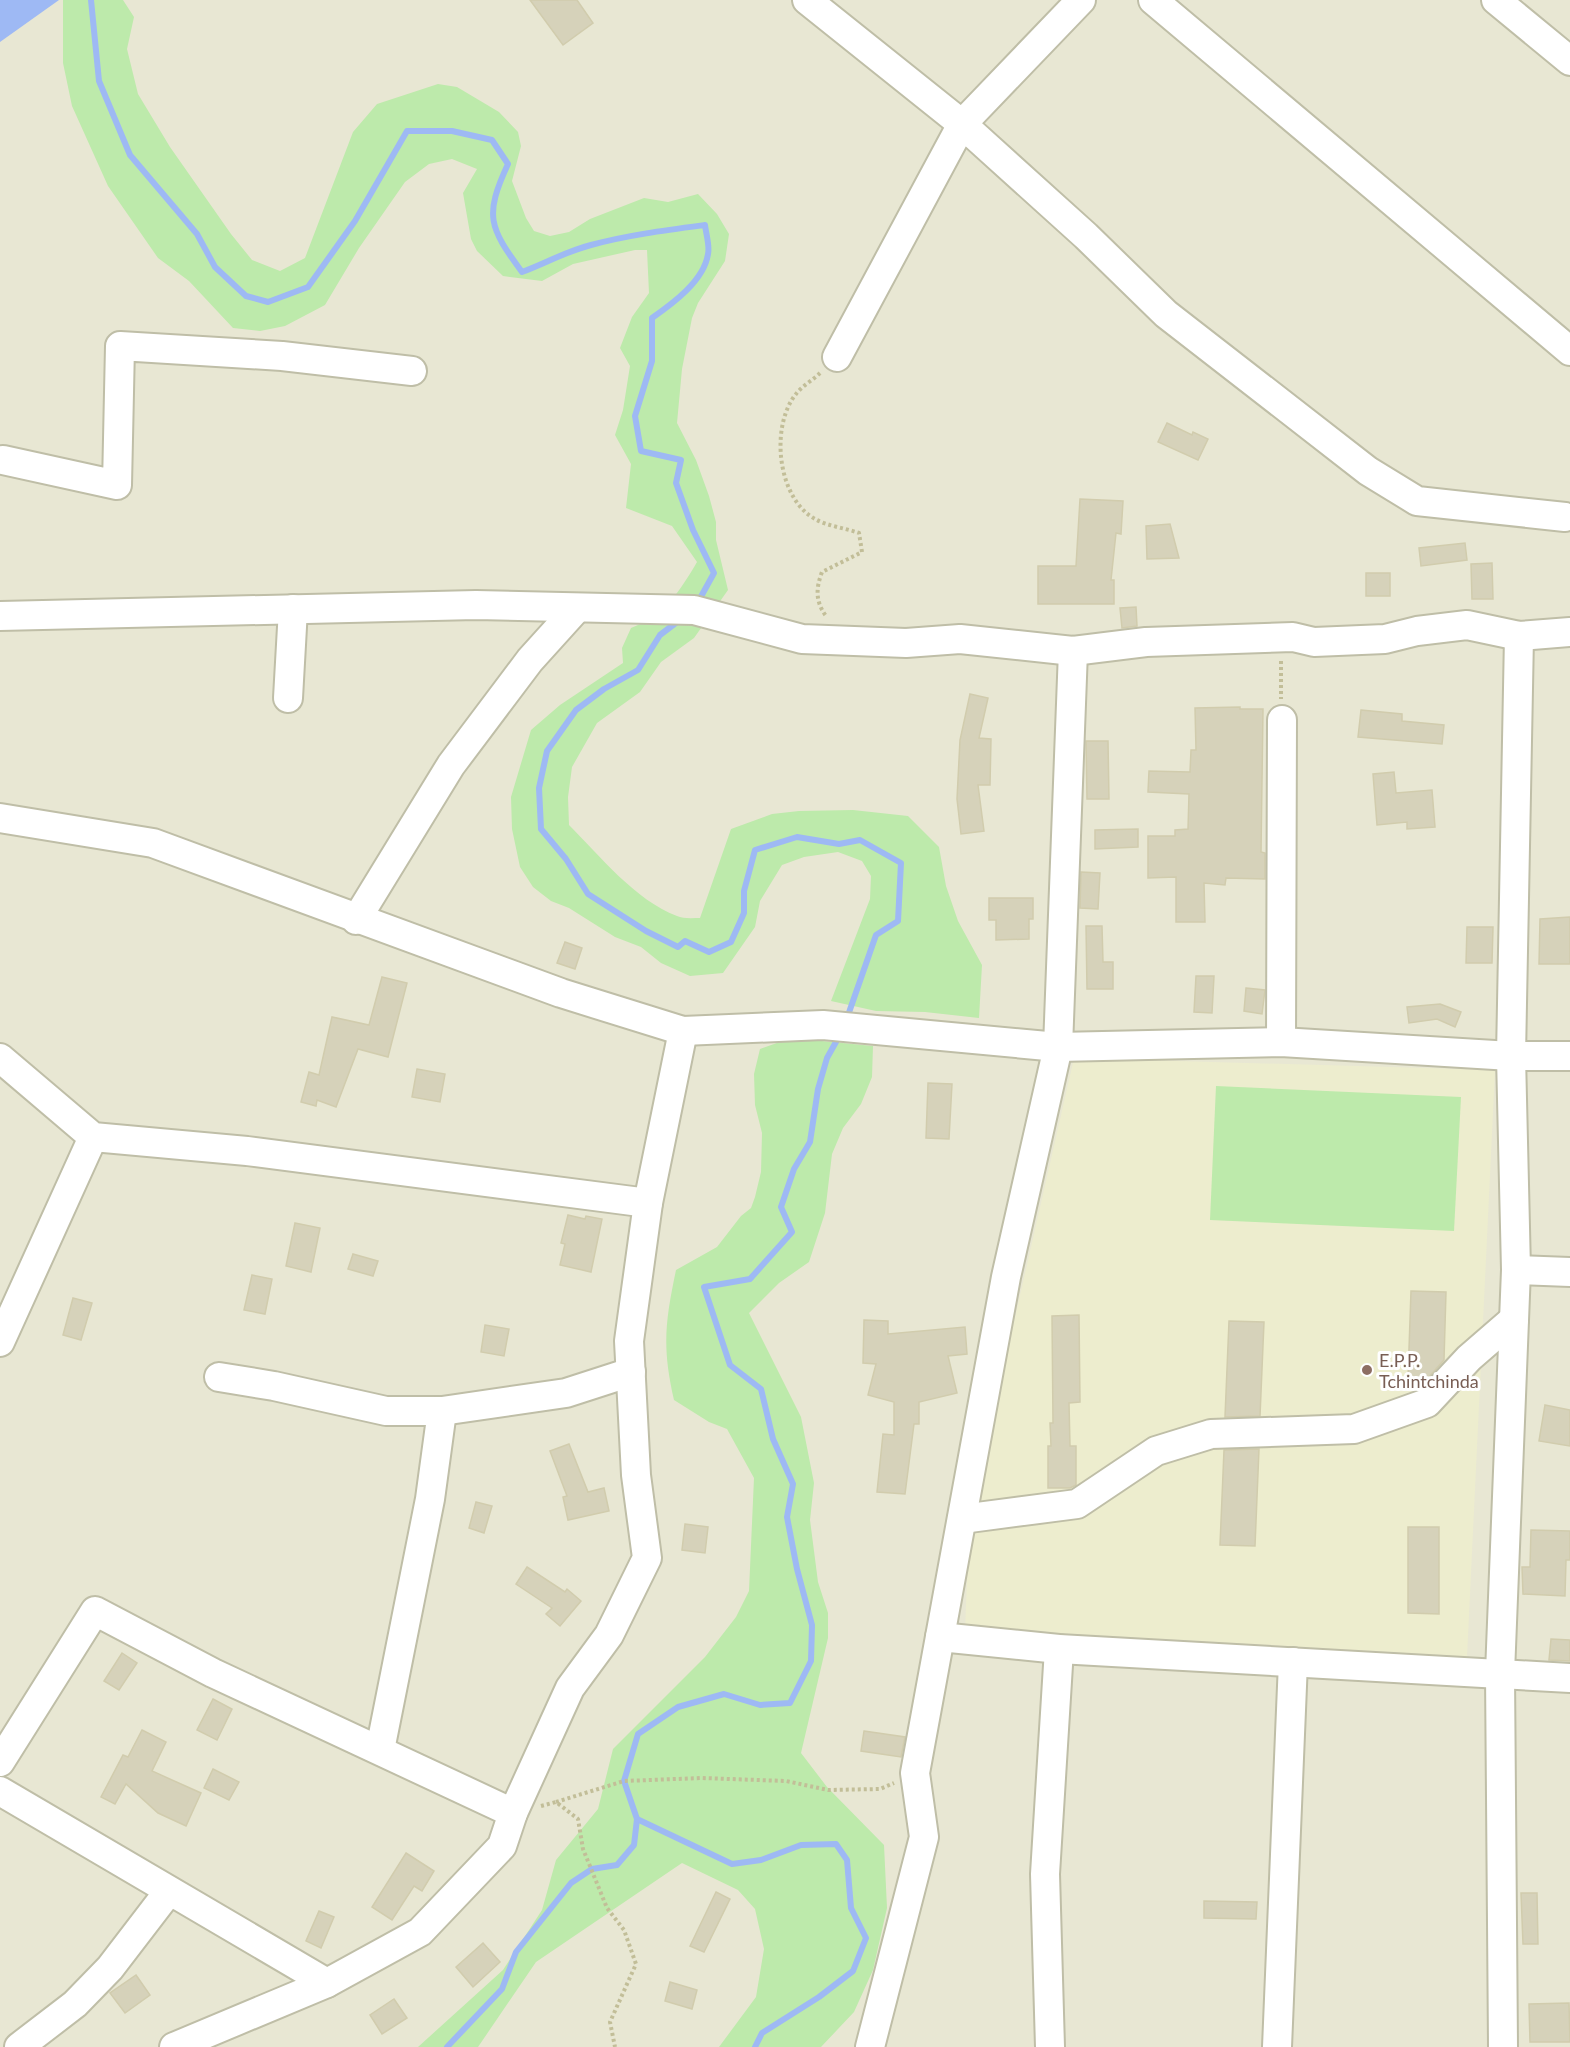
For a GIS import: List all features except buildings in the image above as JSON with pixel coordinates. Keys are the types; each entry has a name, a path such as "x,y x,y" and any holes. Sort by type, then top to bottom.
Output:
{"street":[{"path":"807,0 962,124 1086,236 1166,314 1368,471 1417,501 1565,517"},
{"path":"837,357 962,124 1081,0"},
{"path":"1153,0 1570,351"},
{"path":"1496,0 1570,61"},
{"path":"1,464 117,485 120,345 282,356 412,371"},
{"path":"0,616 476,605 694,610 802,639 906,643 960,639 1072,651 1146,642 1293,637 1314,642 1385,639 1417,631 1467,625 1519,636 1570,632"},
{"path":"356,920 451,765 530,660 578,608"},
{"path":"288,698 293,609"},
{"path":"1503,2047 1500,1673 1516,1270 1511,1056 1519,636"},
{"path":"870,2047 924,1837 915,1773 1006,1277 1058,1047 1072,651"},
{"path":"1281,1042 1282,720"},
{"path":"0,818 153,843 356,920 561,993 683,1031 823,1025 1058,1047 1281,1042 1511,1056 1570,1056"},
{"path":"174,2047 327,1983 420,1932 502,1846 513,1813 570,1688 609,1635 647,1558 636,1475 629,1341 648,1203 683,1031"},
{"path":"0,1058 93,1137 247,1151 648,1203"},
{"path":"0,1342 93,1137"},
{"path":"1516,1270 1570,1272"},
{"path":"962,1519 1077,1504 1156,1451 1211,1434 1354,1429 1427,1403 1469,1358 1514,1319"},
{"path":"219,1377 274,1386 386,1411 442,1410 566,1393 631,1372"},
{"path":"380,1750 429,1509 442,1410"},
{"path":"0,1762 95,1611 213,1673 513,1813"},
{"path":"940,1637 1059,1649 1570,1677"},
{"path":"1050,2047 1045,1874 1059,1649"},
{"path":"1277,2047 1293,1662"},
{"path":"0,1791 327,1983"},
{"path":"19,2047 75,2004 110,1968 169,1891"}],"path":[{"path":"837,357 795,395 784,420 780,465 789,488 800,505 814,519 859,532 862,552 822,572 816,587 819,606 838,640"},
{"path":"1280,638 1282,720"},
{"path":"513,1813 624,1781 702,1778 786,1781 828,1790 880,1789 915,1773"},
{"path":"556,1802 578,1819 583,1849 607,1908 624,1930 636,1964 610,2022 615,2047"}],"shaded area":[{"path":"0,0 1570,0 1570,2047 0,2047"},
{"path":"1074,1058 1495,1070 1467,1657 965,1630 968,1557 1001,1379"}],"green space":[{"path":"63,0 123,0 134,17 127,49 138,94 170,147 231,234 252,260 280,271 305,258 353,132 377,104 438,84 457,87 499,112 518,132 521,146 512,181 526,218 534,231 550,236 569,232 590,219 644,198 668,202 698,194 717,214 729,234 725,261 698,303 692,318 682,369 677,423 696,460 709,496 716,522 716,540 728,590 694,638 661,662 640,692 597,723 572,767 568,797 569,825 619,876 647,899 679,917 700,918 731,829 772,814 799,811 853,810 908,816 939,847 946,886 958,921 982,965 979,1018 925,1012 876,1011 831,1001 870,899 871,876 862,861 838,852 804,857 782,865 760,901 755,927 723,973 690,976 661,963 641,947 615,937 569,908 551,901 533,887 520,867 512,829 511,797 531,730 560,705 623,663 622,648 631,628 653,617 670,601 697,562 672,526 626,508 631,464 615,435 623,410 630,366 620,348 632,317 649,293 647,250 635,250 573,264 542,281 503,276 477,251 471,239 463,193 477,169 452,159 429,164 405,182 359,248 325,305 285,326 260,331 233,328 189,281 158,258 108,186 72,106 63,63"},
{"path":"791,1038 873,1046 872,1077 861,1104 843,1128 832,1154 825,1213 809,1262 779,1283 749,1313 801,1417 814,1483 810,1520 818,1582 828,1613 828,1638 801,1753 827,1787 884,1845 887,1908 873,1970 854,2012 821,2047 719,2047 756,1997 764,1949 755,1909 738,1890 682,1863 536,1962 478,2047 418,2047 503,1970 542,1910 556,1860 598,1809 613,1749 705,1657 736,1617 749,1591 754,1478 727,1429 709,1422 674,1400 666,1350 667,1320 676,1270 717,1247 741,1216 751,1208 761,1172 762,1133 755,1105 754,1074 760,1049"},
{"path":"1216,1086 1461,1097 1454,1231 1210,1220"}],"water":[{"path":"0,0 59,0 0,42"}],"waterway":[{"path":"91,0 99,81 130,155 197,234 215,267 246,296 268,302 308,287 355,221 407,131 452,131 492,140 508,164 495,196 494,221 503,243 522,272 591,245 705,225 708,251 700,273 686,291 652,318 652,361 635,416 641,451 681,460 676,483 693,530 714,573 698,602"},
{"path":"681,619 660,635 638,670 604,689 576,710 547,751 539,788 541,829 566,859 588,894 646,931 678,947 685,941 709,952 731,942 744,913 744,891 755,850 797,837 839,844 860,840 901,863 898,921 876,935 846,1021"},
{"path":"755,2047 762,2033 819,1997 853,1971 866,1938 851,1908 847,1860 836,1844 801,1845 761,1860 732,1864 637,1819 624,1781 638,1734 678,1707 724,1694 760,1705 790,1703 811,1661 812,1625 797,1569 787,1517 793,1484 773,1439 761,1389 730,1365 704,1287 750,1279 792,1232 781,1207 794,1169 810,1142 818,1089 827,1058 841,1033"},
{"path":"447,2047 502,1989 516,1952 571,1883 592,1869 617,1865 634,1845 637,1819"}],"place":[{"name":"E.P.P. Tchintchinda","path":"1367,1370"}]}
